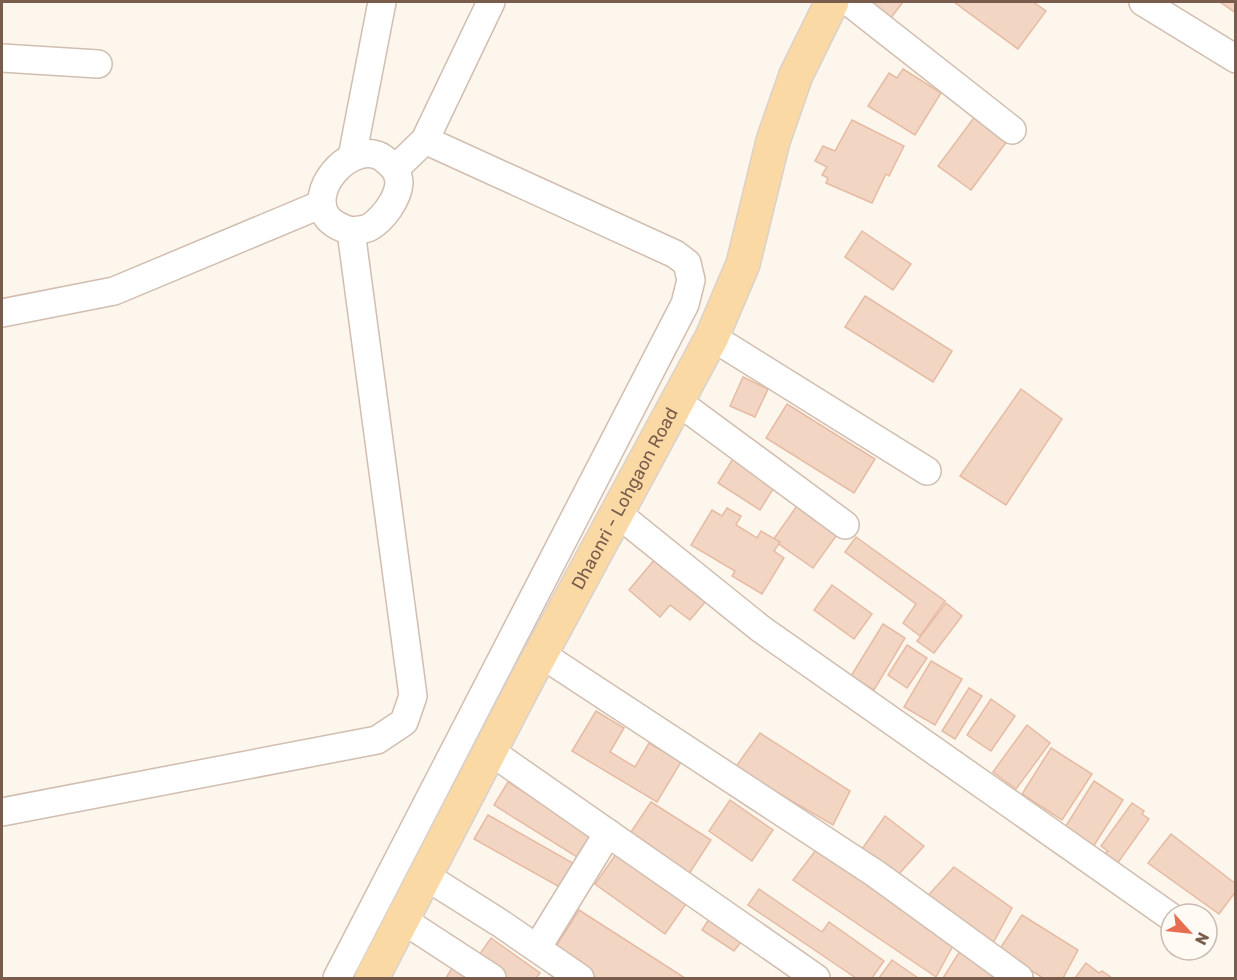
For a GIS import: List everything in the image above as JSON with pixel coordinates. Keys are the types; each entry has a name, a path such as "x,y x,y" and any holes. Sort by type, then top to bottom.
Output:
{"main road":[{"name":"Dhaonri - Lohgaon Road","path":"372,978 541,654 712,337 743,264 773,141 796,75 832,2"}],"street":[{"path":"352,157 382,2"},
{"path":"395,169 425,140 491,2"},
{"path":"849,2 1012,130"},
{"path":"1143,2 1236,59"},
{"path":"2,58 98,64"},
{"path":"337,978 685,304 691,280 687,263 675,254 425,140"},
{"path":"377,154 395,169 399,181 396,195 379,220 369,228 351,231 334,224 326,216 322,204 326,184 341,164 352,157 377,154"},
{"path":"2,313 114,291 322,204"},
{"path":"2,812 377,740 404,722 413,696 351,231"},
{"path":"712,337 927,471"},
{"path":"677,401 845,525"},
{"path":"617,513 761,628 1159,908"},
{"path":"541,654 876,874 1019,978"},
{"path":"490,751 816,978"},
{"path":"537,948 608,833"},
{"path":"424,875 580,978"},
{"path":"403,920 492,978"}],"building":[{"path":"859,2 903,2 887,23"},
{"path":"954,2 1033,2 1046,11 1018,49"},
{"path":"1220,2 1236,2 1236,13"},
{"path":"903,69 941,93 915,135 868,106 889,73 897,78"},
{"path":"976,115 1008,140 971,190 938,166"},
{"path":"852,120 904,146 889,176 886,174 872,203 826,183 828,178 822,175 827,167 815,161 823,146 835,151"},
{"path":"862,231 911,264 893,290 845,257"},
{"path":"865,296 952,351 933,382 845,327"},
{"path":"743,377 768,389 755,417 730,406"},
{"path":"1021,389 1062,419 1006,505 960,476"},
{"path":"787,404 875,459 854,493 766,438"},
{"path":"734,457 776,484 760,510 718,483"},
{"path":"799,503 839,532 813,568 773,540"},
{"path":"727,508 741,516 736,525 757,538 761,531 780,542 774,551 784,558 762,594 732,576 735,571 691,545 712,510 722,516"},
{"path":"856,537 945,601 920,636 903,623 916,604 845,552"},
{"path":"655,559 706,601 690,620 670,605 660,617 629,590"},
{"path":"832,585 872,614 854,639 814,610"},
{"path":"946,603 962,616 934,653 917,641"},
{"path":"883,624 905,638 874,690 851,676"},
{"path":"907,645 927,658 907,688 888,675"},
{"path":"931,661 962,679 935,725 904,707"},
{"path":"969,688 982,696 955,739 942,731"},
{"path":"991,699 1015,716 991,751 967,735"},
{"path":"596,711 624,728 610,752 635,767 649,743 681,762 657,802 572,751"},
{"path":"1027,725 1050,743 1016,789 993,772"},
{"path":"760,733 850,791 833,825 735,768"},
{"path":"1051,748 1092,774 1062,820 1022,794"},
{"path":"1094,781 1123,800 1093,847 1064,829"},
{"path":"508,782 592,834 577,857 494,805"},
{"path":"730,800 773,830 752,861 709,831"},
{"path":"651,802 711,840 685,880 625,841"},
{"path":"1132,803 1144,811 1142,814 1149,819 1117,864 1103,854 1108,851 1101,846"},
{"path":"488,815 578,866 565,890 474,839"},
{"path":"885,816 924,846 898,875 862,849"},
{"path":"1171,834 1236,884 1236,891 1219,914 1219,902 1202,902 1148,863"},
{"path":"819,846 955,942 936,977 793,880"},
{"path":"616,854 686,904 665,934 595,884"},
{"path":"954,867 1012,908 992,945 924,900"},
{"path":"759,889 822,932 829,922 884,961 872,978 856,978 748,905"},
{"path":"579,910 685,978 596,978 553,951"},
{"path":"1022,915 1078,950 1063,978 1043,978 999,950"},
{"path":"711,916 744,938 734,951 702,930"},
{"path":"491,938 540,973 536,978 500,978 475,961"},
{"path":"960,951 995,973 992,978 943,978"},
{"path":"892,960 918,978 879,978"},
{"path":"455,963 480,978 446,978"},
{"path":"1086,963 1099,973 1102,971 1112,978 1075,978"}]}
